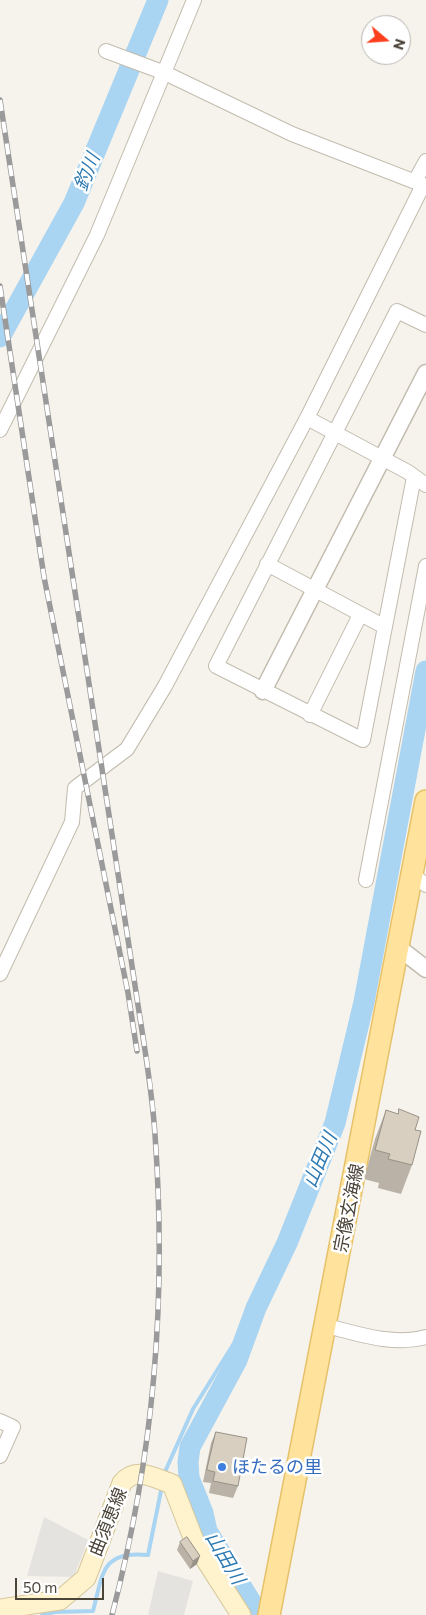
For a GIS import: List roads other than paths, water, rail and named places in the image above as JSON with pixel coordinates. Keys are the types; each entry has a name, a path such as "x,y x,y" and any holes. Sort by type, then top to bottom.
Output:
{"main road":[{"name":"宗像玄海線","path":"270,1612 399,948 419,880 426,801"},
{"name":"曲須恵線","path":"0,1610 48,1604 60,1600 86,1578 122,1483 128,1475 136,1473 163,1481 195,1543 241,1615"}],"street":[{"path":"0,430 97,235 194,0"},
{"path":"106,51 163,73 292,134 422,184"},
{"path":"0,974 72,822 75,788 127,749 165,686 307,418 422,184 426,161"},
{"path":"414,477 363,740 310,715 216,666 396,311 426,325"},
{"path":"263,691 426,373"},
{"path":"307,418 408,472 426,485"},
{"path":"267,564 314,591 385,627"},
{"path":"366,880 426,566"},
{"path":"310,715 360,615"},
{"path":"399,948 426,969"},
{"path":"326,1326 387,1340 411,1341 426,1337"},
{"path":"0,1421 13,1427 0,1456"}],"waterway":[{"name":"釣川","path":"0,337 74,203 158,0"},
{"name":"山田川","path":"259,1615 207,1531 203,1513 189,1478 188,1462 190,1447 237,1360 256,1308 287,1243 335,1123 364,1002 426,671"},
{"path":"164,1474 193,1409 256,1308"},
{"path":"42,1615 55,1612 93,1611 102,1576 107,1567 121,1556 133,1554 148,1555 162,1486"}],"railway":[{"path":"0,100 147,1063 155,1135 159,1257 154,1377 138,1495 112,1615"},
{"path":"0,286 44,577 128,993 137,1051"}],"place":[{"name":"ほたるの里","path":"222,1467"}]}
